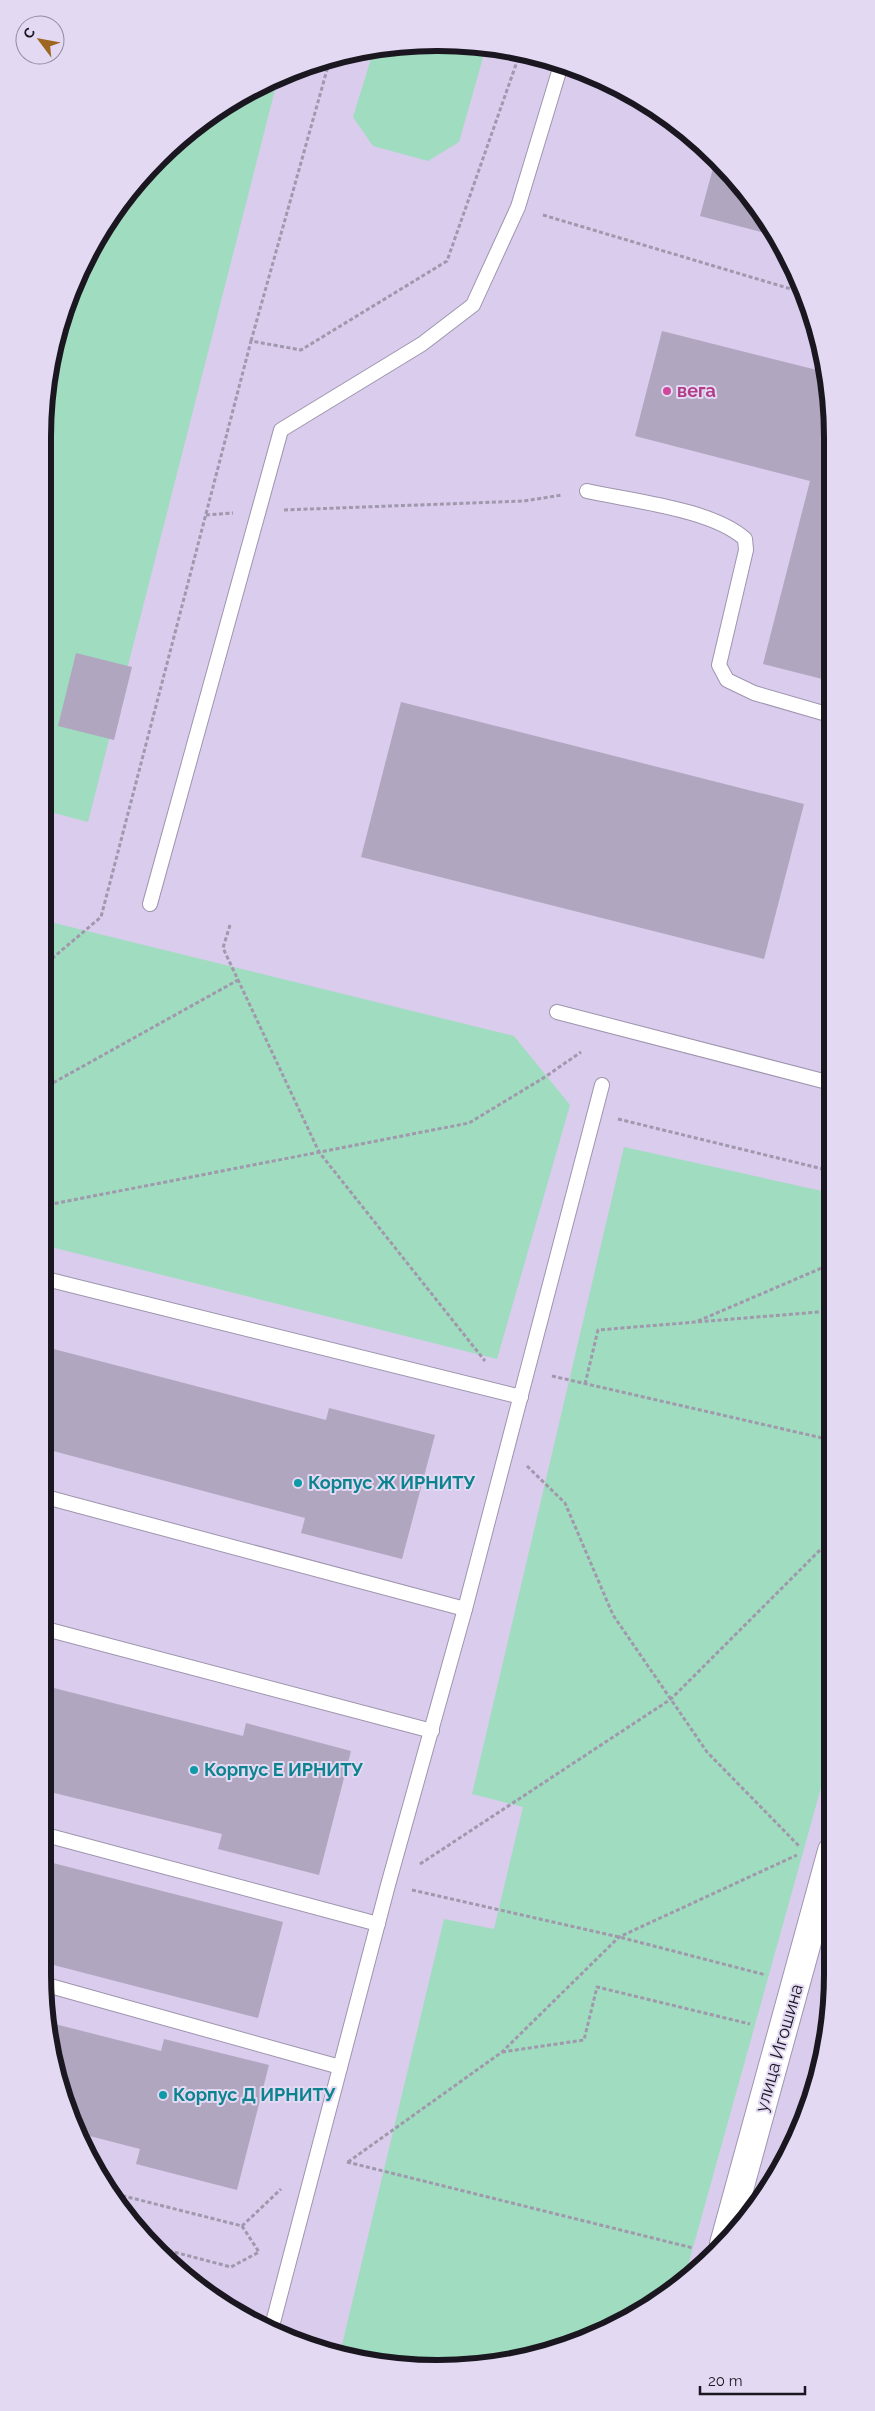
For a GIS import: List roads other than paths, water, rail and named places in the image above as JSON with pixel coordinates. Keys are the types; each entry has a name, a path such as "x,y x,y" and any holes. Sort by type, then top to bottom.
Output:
{"street":[{"name":"улица Игошина","path":"729,2226 824,1912"}],"lane":[{"path":"150,904 281,430 422,344 473,305 518,207 560,71"},
{"path":"587,491 698,516 723,524 745,540 746,550 719,665 727,680 754,693 824,713"},
{"path":"557,1012 824,1081"},
{"path":"273,2323 388,1885 465,1609 602,1086"},
{"path":"51,1280 521,1397"},
{"path":"51,1498 465,1609"},
{"path":"51,1630 432,1731"},
{"path":"51,1836 378,1924"},
{"path":"51,1986 340,2067"}],"place":[{"name":"вега","path":"667,391"},
{"name":"Корпус Ж ИРНИТУ","path":"298,1483"},
{"name":"Корпус Е ИРНИТУ","path":"194,1770"},
{"name":"Корпус Д ИРНИТУ","path":"163,2095"}]}
